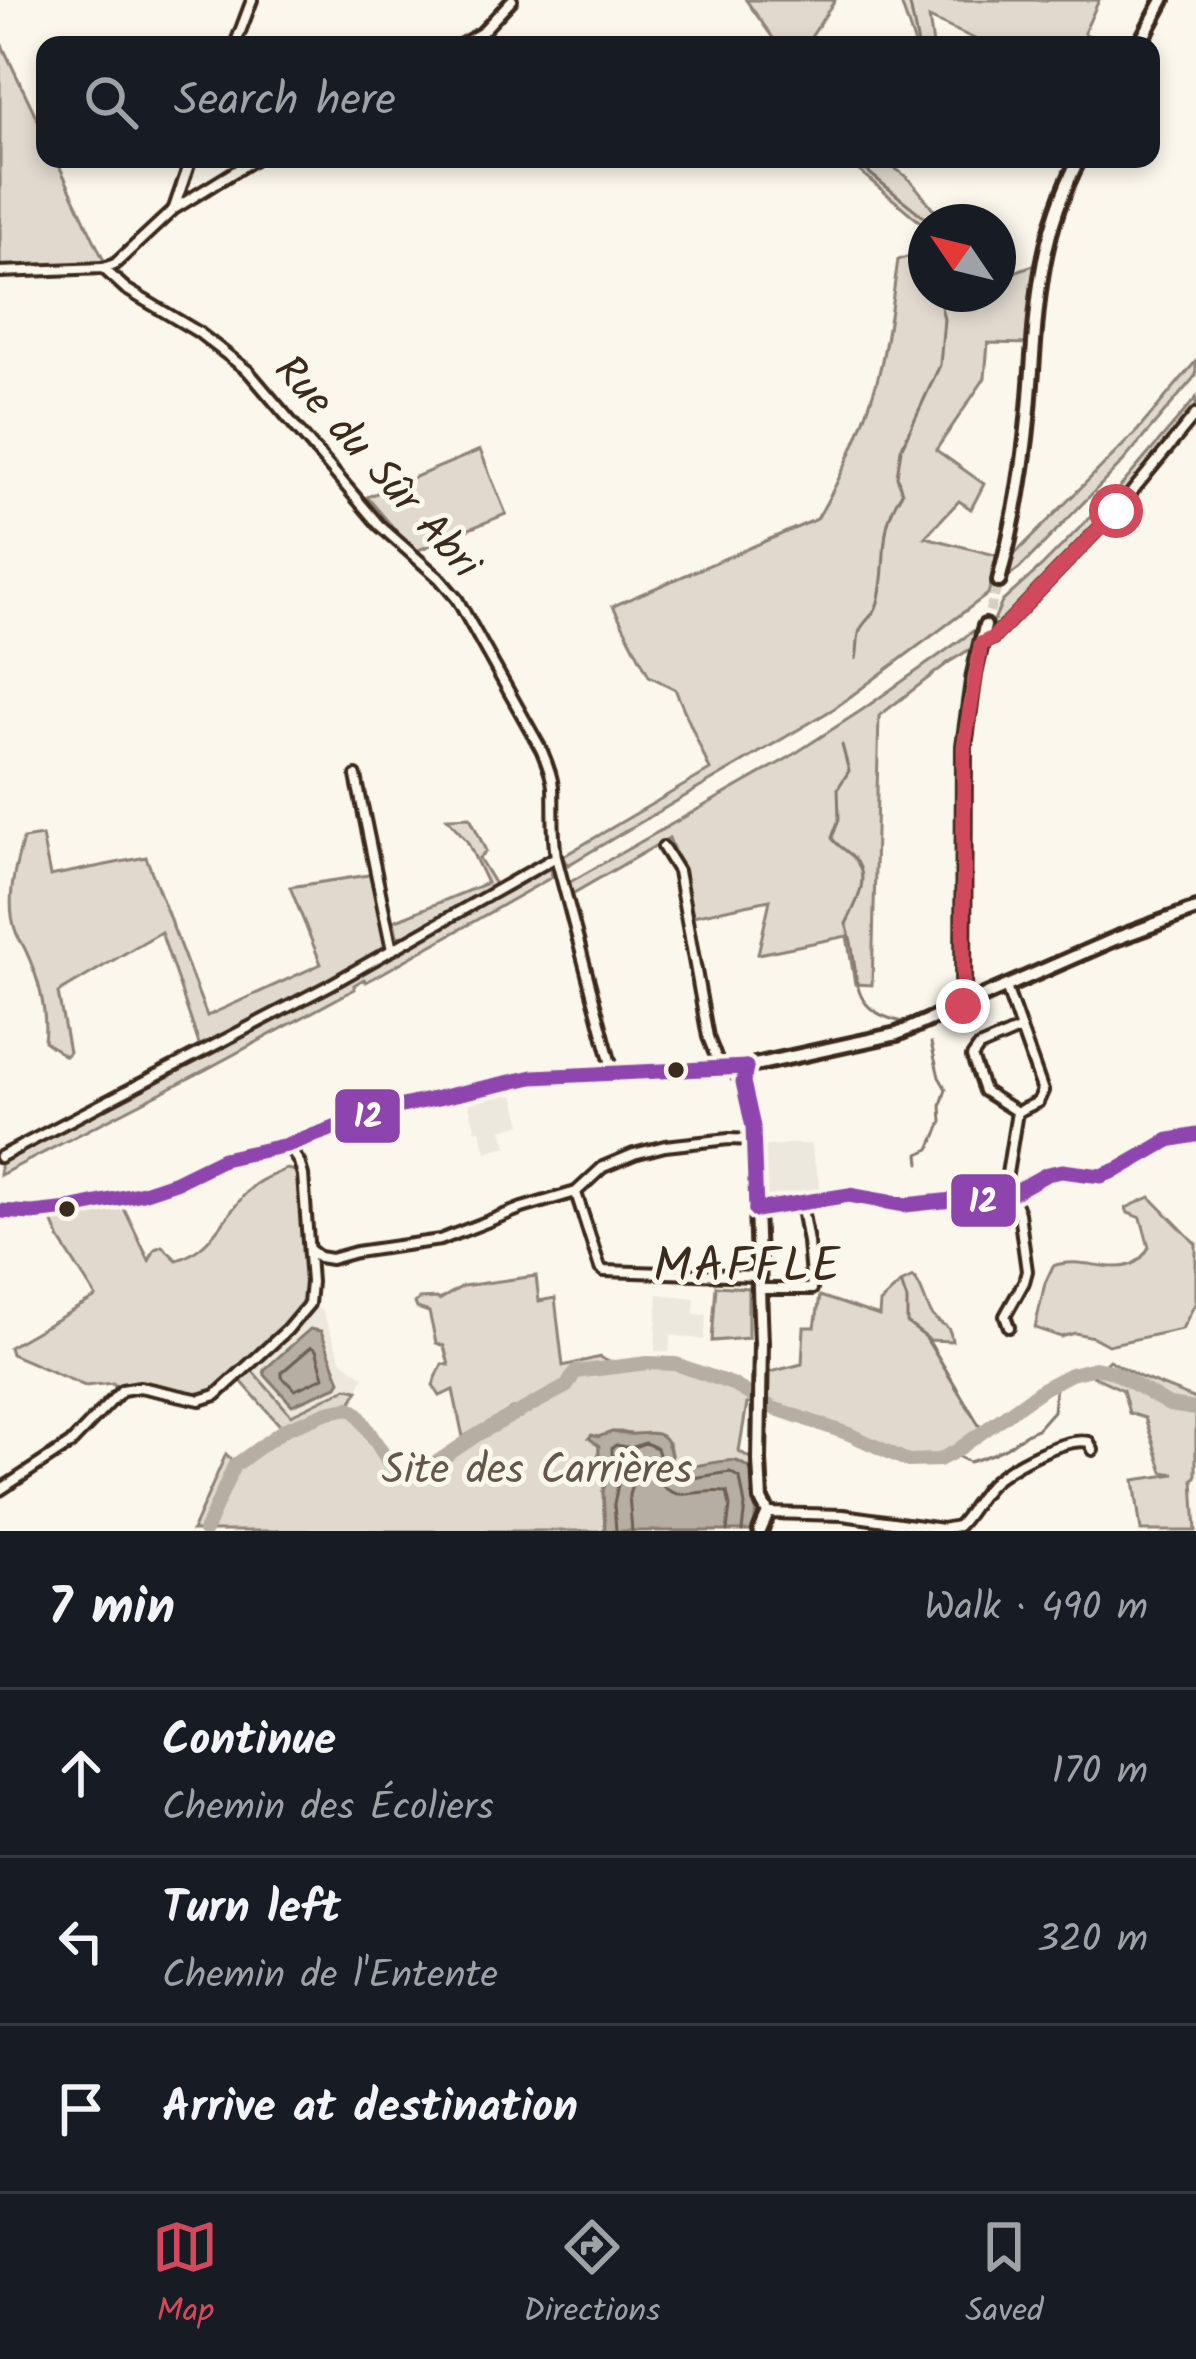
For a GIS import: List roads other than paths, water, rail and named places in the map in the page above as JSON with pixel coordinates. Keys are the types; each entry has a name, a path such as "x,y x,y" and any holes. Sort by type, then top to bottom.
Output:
{"street":[{"path":"238,36 252,0"},
{"path":"476,36 512,0"},
{"path":"1144,36 1163,0"},
{"path":"174,209 188,168"},
{"path":"0,272 115,264 174,209 240,168"},
{"path":"999,580 1023,468 1040,276 1051,222 1075,168"},
{"name":"Rue du Sûr Abri","path":"103,268 126,289 198,332 248,370 379,525 447,586 541,748 553,785 551,826 556,857 613,1072"},
{"path":"981,644 993,638 1090,539 1196,413"},
{"path":"963,1006 964,746 985,626"},
{"path":"356,776 392,950"},
{"path":"663,847 678,871 709,1037 743,1082 752,1115 761,1337 758,1430 761,1500 768,1513"},
{"path":"0,1156 328,986 556,857"},
{"path":"0,1211 69,1209 143,1193 223,1159 287,1145 384,1110 532,1077 733,1067 826,1052 897,1034 1196,909"},
{"path":"1006,987 1043,1091 1038,1102 1017,1112"},
{"path":"1017,1112 986,1094 972,1057 979,1047 1022,1029"},
{"path":"1010,1327 1005,1316 1027,1271 1019,1213 1006,1180 1017,1112"},
{"path":"756,1210 849,1195 905,1205 998,1201 1047,1174 1101,1176 1169,1140 1196,1135"},
{"path":"309,1250 331,1259 440,1240 576,1192 603,1167 634,1154 704,1141 753,1140"},
{"path":"0,1490 70,1444 122,1390 140,1387 200,1400 216,1395 305,1311 311,1294 302,1168 287,1145"},
{"path":"576,1192 604,1271 812,1288 800,1203"},
{"path":"768,1513 843,1515 942,1529 958,1526 994,1481 1058,1444 1089,1442 1093,1450"},
{"path":"760,1531 768,1513"}],"water":[{"path":"310,1329 321,1331 340,1381 292,1405 264,1370"},
{"path":"612,1432 661,1436 672,1461 685,1469 732,1461 754,1471 753,1531 603,1531 603,1491 609,1470 599,1458 599,1446 589,1438"}],"waterway":[{"path":"909,0 916,36"},
{"path":"863,168 908,204"},
{"path":"856,659 860,630 877,606 889,521 902,493 897,476 901,449 940,365 942,312"},
{"path":"842,745 849,771 838,788 839,819 832,838 854,858 862,874 846,924 858,986 870,1008 903,1022"},
{"path":"920,1163 919,1154 930,1149 942,1122 946,1089 931,1043"},
{"path":"901,1283 907,1323 927,1338 982,1430"},
{"path":"205,1531 234,1466 285,1429 328,1412 349,1408 357,1413 388,1461 410,1476 567,1386 575,1372 647,1363 676,1364 732,1384 773,1408 908,1461 939,1460 1044,1388 1095,1368 1114,1372 1169,1405 1196,1409"},
{"path":"951,1453 969,1462 1037,1429 1053,1411 1056,1382"}],"tunnel":[{"path":"985,626 999,581"}],"district":[{"name":"MAFFLE","path":"748,1268"}],"park label":[{"name":"Site des Carrières","path":"537,1471"}]}
